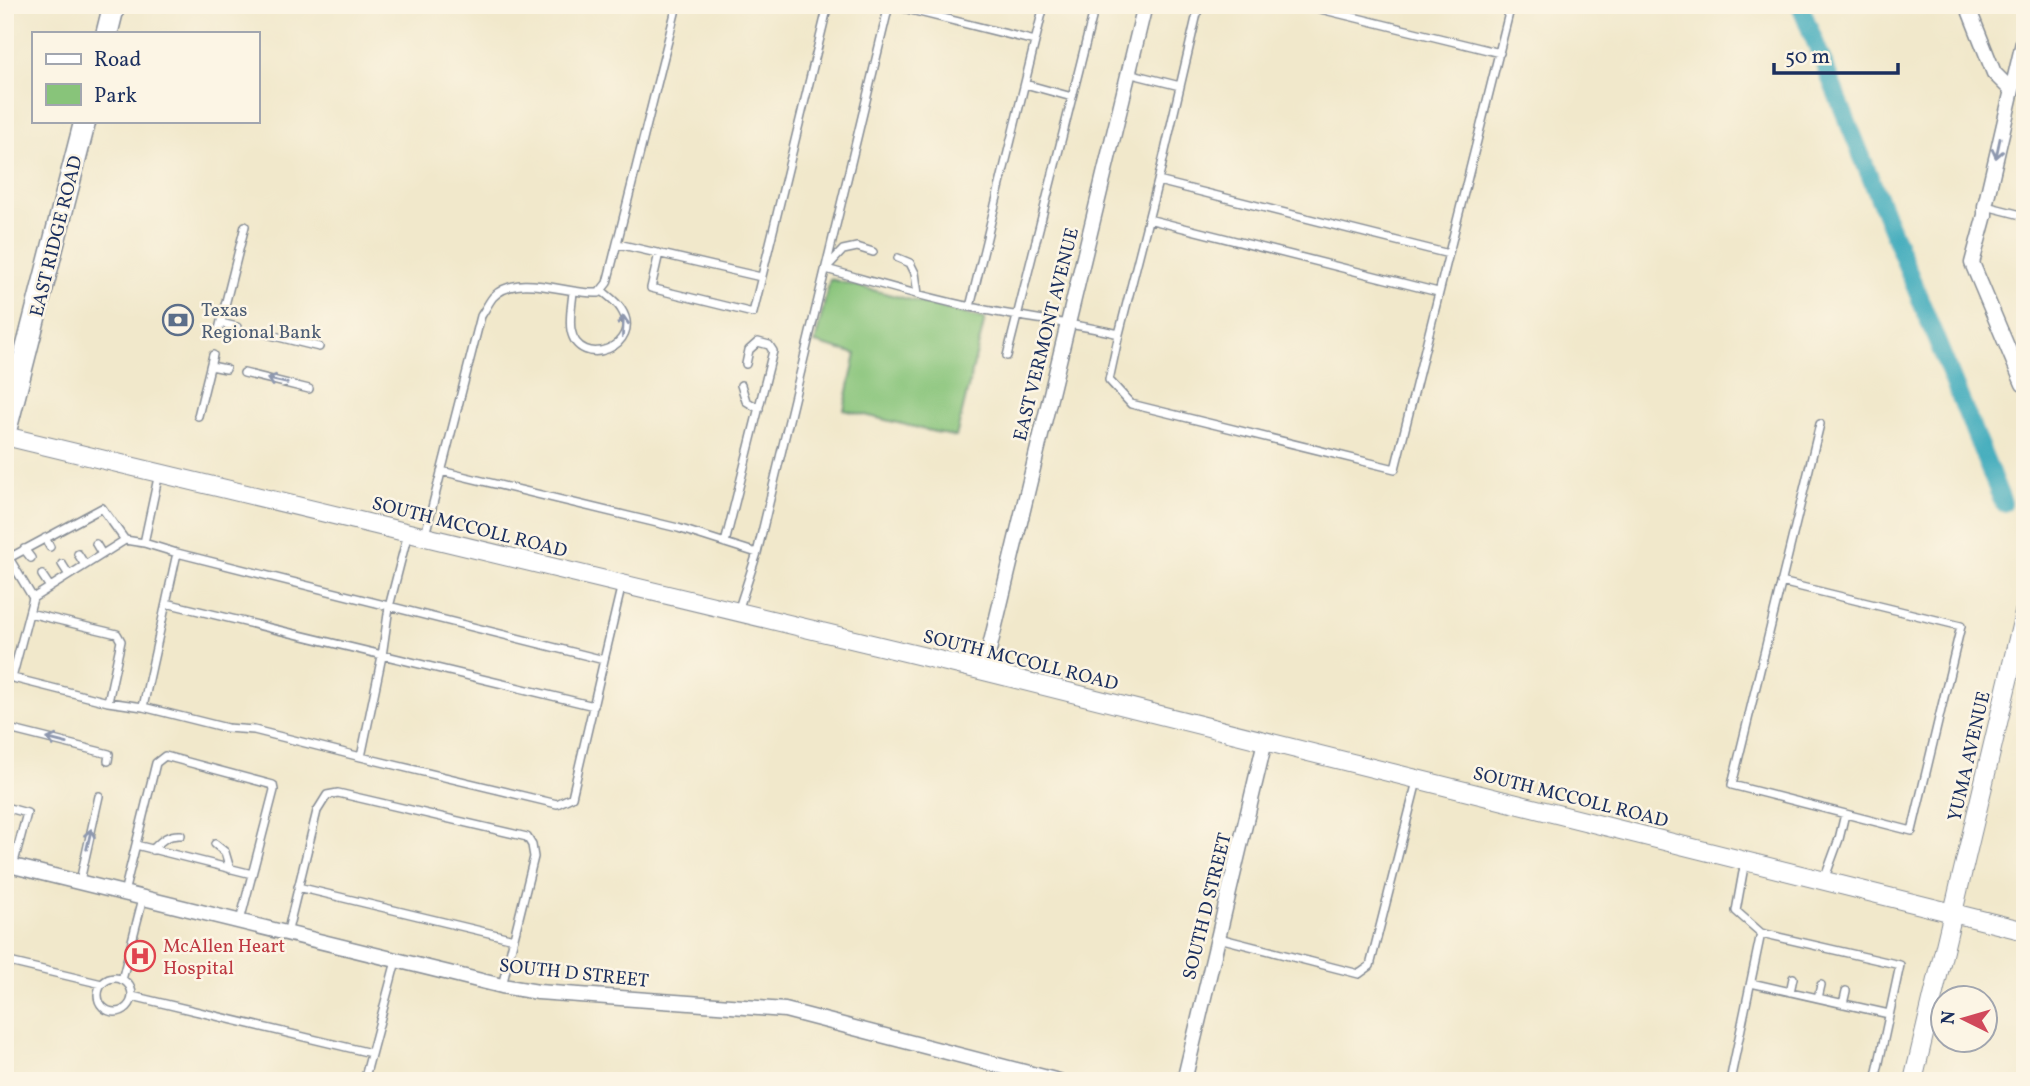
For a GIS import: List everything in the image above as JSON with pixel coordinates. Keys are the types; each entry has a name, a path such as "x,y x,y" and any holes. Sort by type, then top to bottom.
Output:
{"main road":[{"path":"107,32 114,5"},
{"name":"EAST RIDGE ROAD","path":"5,435 85,122"}],"street":[{"name":"EAST VERMONT AVENUE","path":"984,671 1145,5"},
{"path":"1967,5 1994,73 2011,90"},
{"path":"2025,34 1972,263 2025,385"},
{"name":"SOUTH MCCOLL ROAD","path":"5,435 984,671 2025,932"},
{"name":"YUMA AVENUE","path":"1913,1081 2025,609"},
{"name":"SOUTH D STREET","path":"1184,1081 1265,741"},
{"name":"SOUTH D STREET","path":"9,865 502,986 538,992 785,1010 1059,1081"}],"lane":[{"path":"361,757 382,656 389,607 441,471 481,316 503,289 517,285 584,294 599,293 607,284 677,5"},
{"path":"659,253 651,288 753,313 828,5"},
{"path":"738,612 757,553 890,5 1035,41"},
{"path":"970,307 1044,5"},
{"path":"1007,356 1094,10 1075,5"},
{"path":"1199,5 1109,380 1131,404 1395,469 1511,5"},
{"path":"1304,5 1500,53"},
{"path":"1128,73 1180,86"},
{"path":"1025,83 1072,97"},
{"path":"1158,181 1449,254"},
{"path":"1985,206 2025,216"},
{"path":"1148,219 1438,292"},
{"path":"218,333 245,226"},
{"path":"618,244 761,277"},
{"path":"826,269 843,250 857,247 873,252"},
{"path":"898,258 910,263 915,273 918,294"},
{"path":"826,269 970,307 1119,334"},
{"path":"573,292 571,332 578,344 588,351 599,352 611,349 622,339 626,326 623,310 601,290"},
{"path":"221,323 237,327"},
{"path":"254,331 319,347"},
{"path":"725,543 773,351 769,345 758,342 749,350 746,364"},
{"path":"198,416 213,355"},
{"path":"211,366 226,369"},
{"path":"244,373 309,389"},
{"path":"741,385 746,401 759,409"},
{"path":"1781,582 1961,626 1912,831 1732,785 1781,582 1820,424"},
{"path":"441,471 678,528 757,553"},
{"path":"144,543 159,473"},
{"path":"33,598 7,557 102,508 125,540"},
{"path":"82,518 86,526"},
{"path":"61,529 66,538"},
{"path":"44,538 50,547"},
{"path":"604,660 125,540 33,598 9,677 108,702 143,706 227,728 254,730 557,804 572,797 622,584"},
{"path":"96,544 102,554"},
{"path":"24,549 31,558"},
{"path":"143,706 177,553"},
{"path":"78,554 85,565"},
{"path":"62,564 69,575"},
{"path":"42,576 50,587"},
{"path":"166,603 594,706"},
{"path":"29,613 117,634 121,641 108,702"},
{"path":"5,728 109,754 108,761"},
{"path":"124,894 156,763 165,756 272,785 274,790 240,922"},
{"path":"1218,938 1359,974 1370,965 1418,779"},
{"path":"287,934 317,811 327,795 338,793 527,837 534,857 502,986"},
{"path":"80,881 99,796"},
{"path":"5,807 27,813 9,865"},
{"path":"1824,881 1845,814"},
{"path":"152,850 164,838 181,835"},
{"path":"215,844 225,852 230,869"},
{"path":"136,845 253,874"},
{"path":"1745,861 1736,911 1761,933 1900,965 1875,1081"},
{"path":"298,887 514,939"},
{"path":"122,980 143,898"},
{"path":"1730,1081 1761,933"},
{"path":"1800,952 1802,942"},
{"path":"1827,958 1829,949"},
{"path":"1852,965 1855,954"},
{"path":"5,961 102,984"},
{"path":"364,1081 396,961"},
{"path":"1790,992 1793,978"},
{"path":"111,979 122,980 129,986 132,996 128,1006 124,1010 109,1011 101,1005 99,989 111,979"},
{"path":"1751,983 1889,1014"},
{"path":"1818,998 1821,985"},
{"path":"1843,1004 1846,991"},
{"path":"132,996 371,1053"}],"green space":[{"path":"830,279 985,319 956,437 844,410 856,354 815,343"}],"waterway":[{"path":"1800,5 2003,503"}],"place":[{"name":"Texas Regional Bank","path":"178,320"},
{"name":"McAllen Heart Hospital","path":"140,956"}]}
